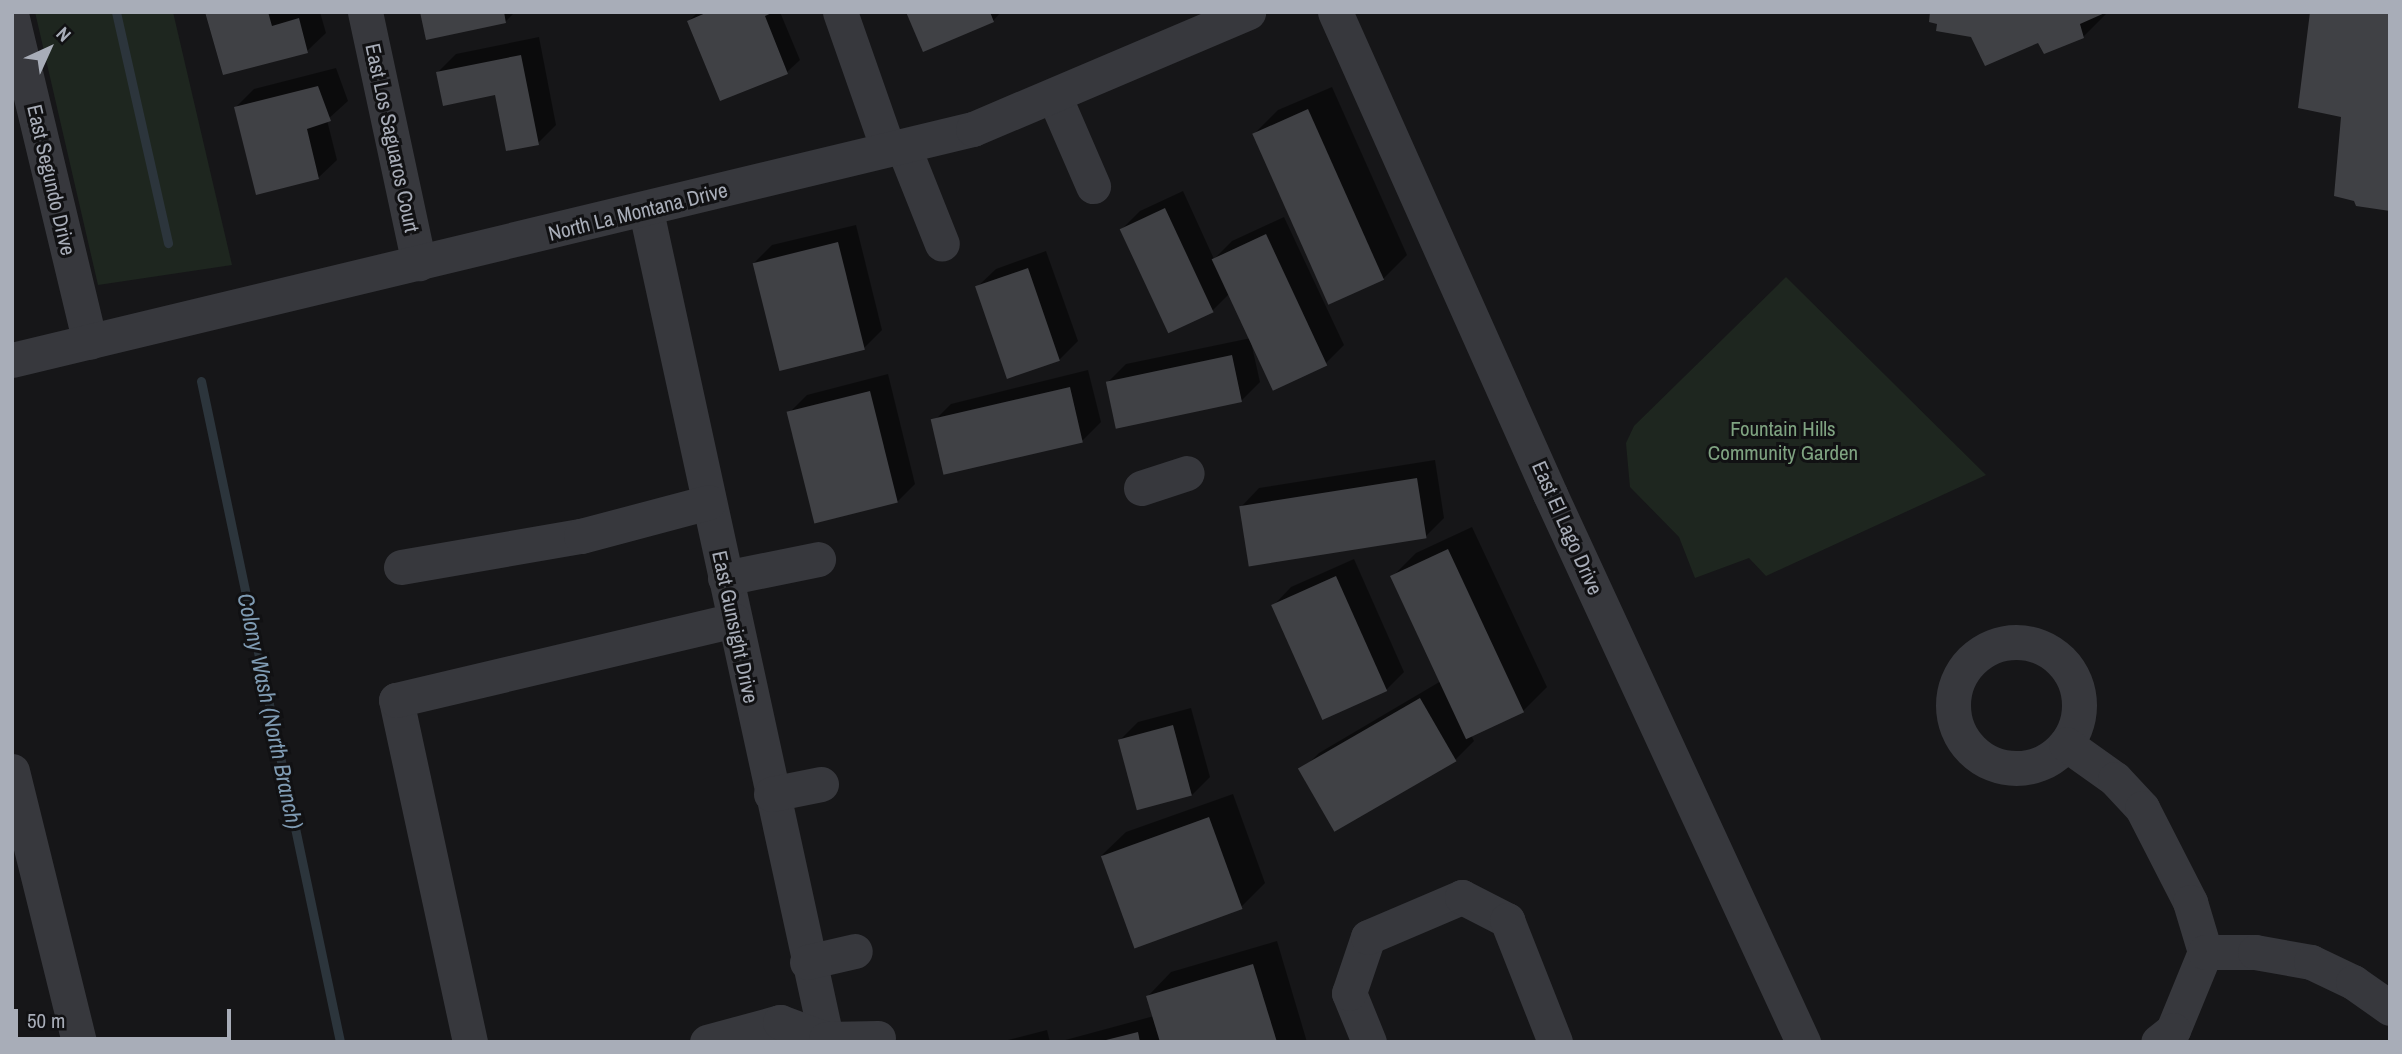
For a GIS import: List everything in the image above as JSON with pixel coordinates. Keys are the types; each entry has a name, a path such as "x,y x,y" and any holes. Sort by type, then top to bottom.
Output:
{"street":[{"name":"East Los Saguaros Court","path":"365,12 419,263"},
{"path":"840,12 896,148 942,244"},
{"name":"North La Montana Drive","path":"12,360 646,211 973,129 1055,98 1248,12"},
{"name":"East El Lago Drive","path":"1335,12 1550,494 1803,1042"},
{"name":"East Segundo Drive","path":"12,18 90,342"},
{"path":"1055,98 1093,187"},
{"name":"East Gunsight Drive","path":"646,211 807,962 827,1040"},
{"path":"1141,488 1187,473"},
{"path":"401,567 581,536 709,502"},
{"path":"725,578 818,558"},
{"path":"470,1042 396,700 734,620"},
{"path":"2066,744 2115,779 2142,808 2190,901 2205,952 2172,1030 2158,1042"},
{"path":"12,771 79,1042"},
{"path":"771,794 821,784"},
{"path":"1369,1042 1349,993 1367,937 1462,897 1507,920 1555,1042"},
{"path":"807,962 855,951"},
{"path":"2205,952 2255,951 2311,962 2353,982 2390,1008"},
{"path":"707,1042 780,1022 827,1040 878,1038"}],"green space":[{"path":"35,12 173,12 232,265 98,285"},
{"name":"Fountain Hills Community Garden","path":"1786,277 1986,475 1766,576 1749,558 1695,578 1679,537 1630,487 1626,443 1634,426"}],"building":[{"path":"205,12 268,12 272,26 299,18 308,53 223,75"},
{"path":"420,12 504,12 506,23 426,40"},
{"path":"708,12 774,12 765,16 788,74 720,101 687,21"},
{"path":"906,12 990,12 994,22 923,52"},
{"path":"1930,12 2107,12 2080,24 2084,38 2044,54 2038,43 1985,66 1971,37 1936,31 1937,24 1929,22"},
{"path":"2310,12 2390,12 2390,211 2356,206 2354,201 2334,196 2341,117 2298,108"},
{"path":"521,55 539,145 506,151 495,95 443,106 436,72"},
{"path":"318,86 331,121 307,129 319,179 256,195 234,107"},
{"path":"1308,109 1384,280 1328,305 1252,134"},
{"path":"1165,208 1214,312 1168,333 1120,229"},
{"path":"1266,234 1327,365 1273,391 1212,259"},
{"path":"838,242 865,350 779,371 753,263"},
{"path":"1028,268 1060,361 1007,379 975,286"},
{"path":"1232,355 1242,402 1116,429 1106,382"},
{"path":"1070,387 1083,443 943,475 931,419"},
{"path":"870,391 898,503 814,523 787,412"},
{"path":"1417,478 1427,538 1249,566 1239,506"},
{"path":"1448,549 1524,712 1466,739 1390,576"},
{"path":"1336,576 1387,691 1322,720 1271,605"},
{"path":"1420,698 1456,761 1334,832 1298,768"},
{"path":"1173,725 1192,796 1137,810 1118,740"},
{"path":"1209,817 1243,909 1134,948 1101,856"},
{"path":"1253,964 1277,1042 1160,1042 1146,996"},
{"path":"1138,1032 1140,1042 1102,1042 1102,1041"}],"waterway":[{"name":"Colony Wash (North Branch)","path":"116,12 168,243"},
{"name":"Colony Wash (North Branch)","path":"201,381 340,1042"}]}
